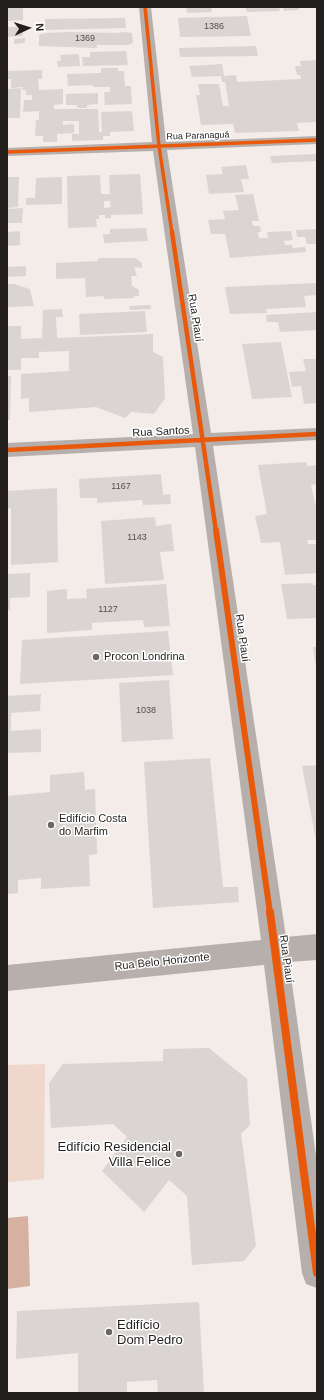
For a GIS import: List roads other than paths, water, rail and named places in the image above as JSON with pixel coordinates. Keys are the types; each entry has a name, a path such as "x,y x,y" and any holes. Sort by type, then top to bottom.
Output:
{"street":[{"name":"Rua Piauí","path":"145,7 159,146 204,440 275,950 317,1273"},
{"name":"Rua Paranaguá","path":"7,152 317,140"},
{"name":"Rua Santos","path":"7,450 317,434"},
{"name":"Rua Belo Horizonte","path":"7,978 317,947"}],"place":[{"name":"Procon Londrina","path":"96,657"},
{"name":"Edifício Costa do Marfim","path":"51,825"},
{"name":"Edifício Residencial Villa Felice","path":"179,1154"},
{"name":"Edifício Dom Pedro","path":"109,1332"}]}
